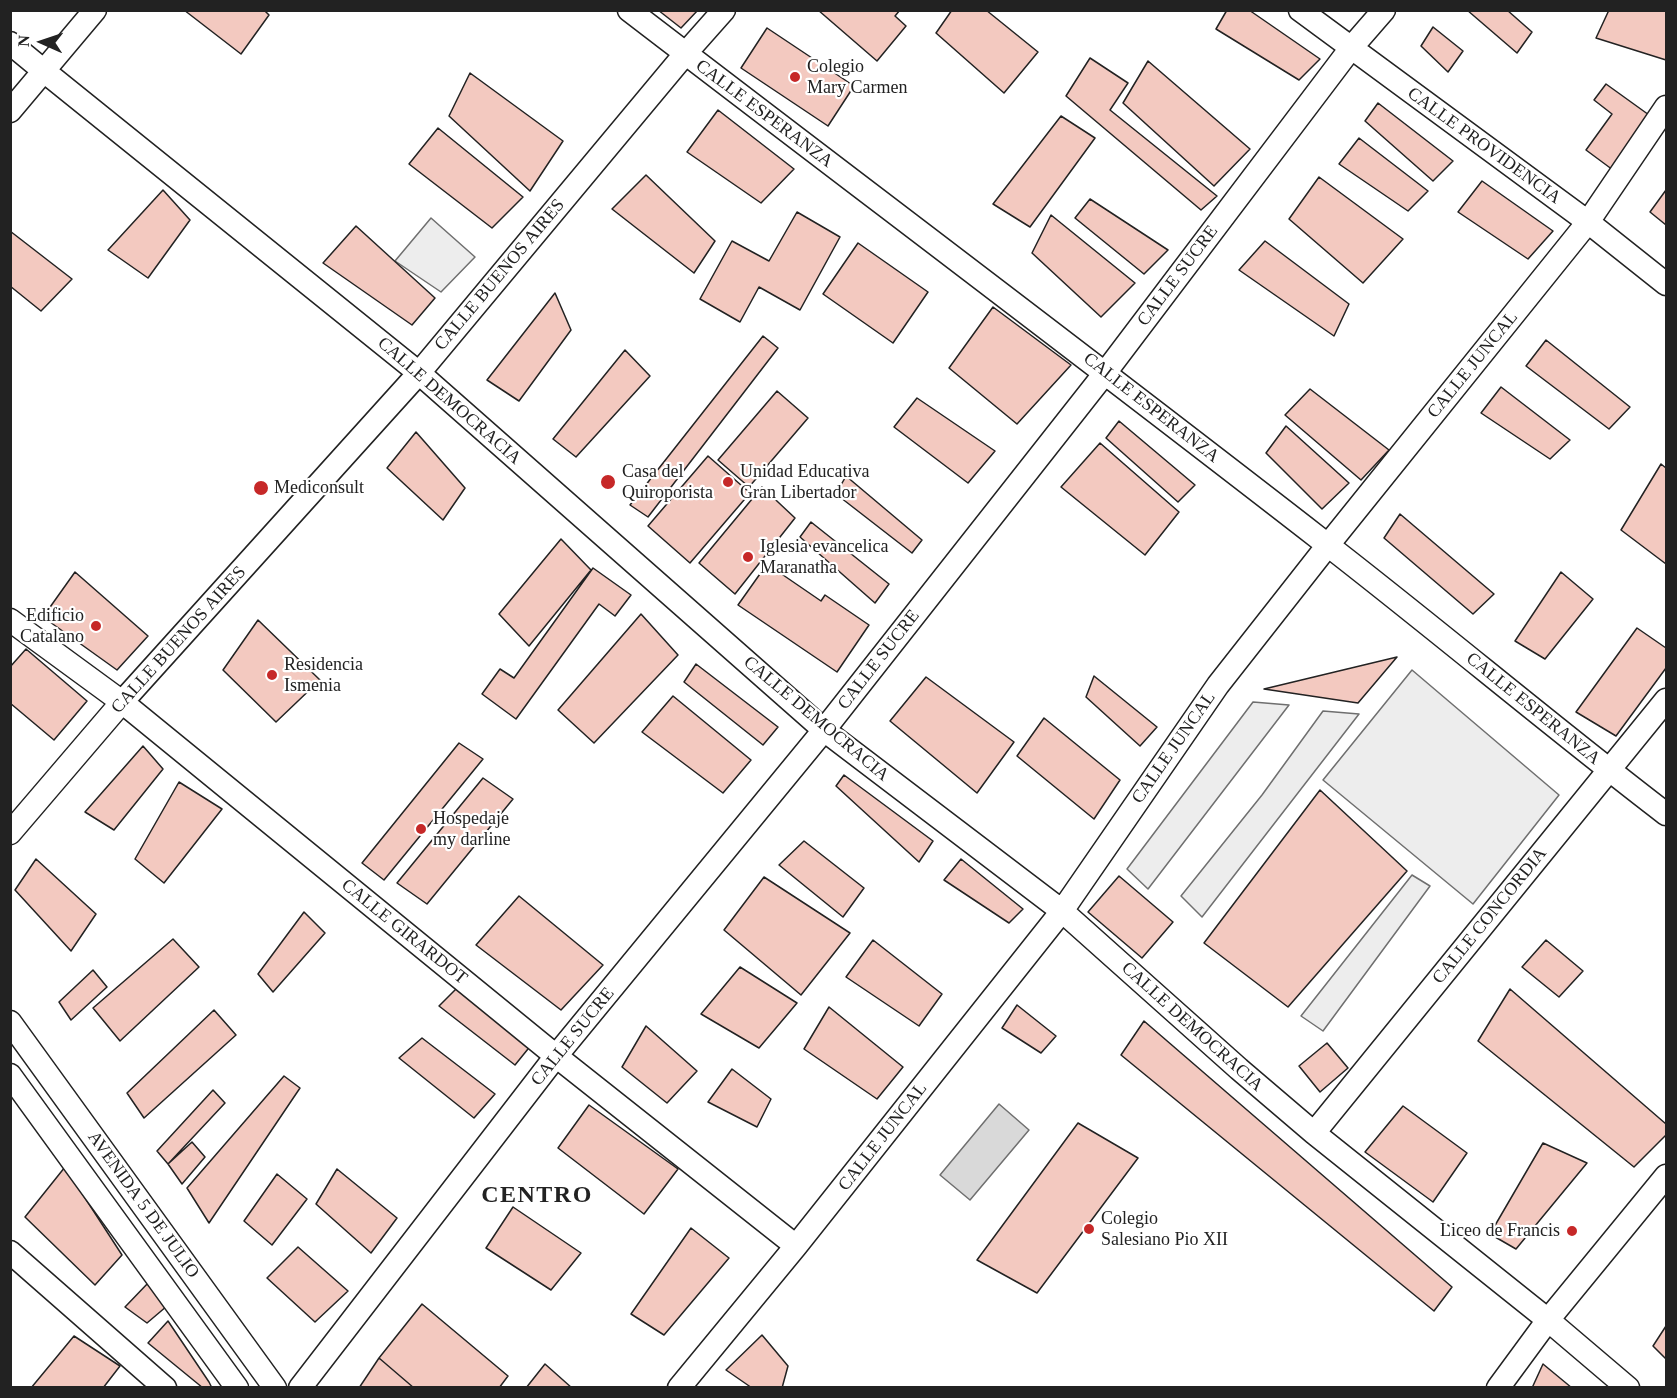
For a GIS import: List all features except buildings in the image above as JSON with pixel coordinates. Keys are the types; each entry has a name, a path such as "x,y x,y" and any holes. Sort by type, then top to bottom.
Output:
{"street":[{"path":"10,111 95,10"},
{"name":"CALLE ESPERANZA","path":"629,10 1328,545 1666,814"},
{"name":"CALLE BUENOS AIRES","path":"10,833 122,702 419,373 724,10"},
{"name":"CALLE PROVIDENCIA","path":"1300,10 1588,222 1666,284"},
{"name":"CALLE SUCRE","path":"300,1388 556,1056 824,730 1105,373 1351,48 1384,10"},
{"name":"CALLE DEMOCRACIA","path":"10,43 419,373 824,730 1062,911 1314,1133 1548,1320 1628,1388"},
{"name":"CALLE JUNCAL","path":"679,1388 796,1246 1062,911 1218,685 1588,222 1666,107"},
{"name":"CALLE GIRARDOT","path":"10,620 122,702 556,1056 796,1246"},
{"name":"CALLE CONCORDIA","path":"1314,1133 1666,700"},
{"name":"AVENIDA 5 DE JULIO","path":"10,1022 275,1388"},
{"name":"AVENIDA 5 DE JULIO","path":"10,1075 237,1388"},
{"path":"1498,1388 1548,1320 1666,1176"},
{"path":"10,1252 165,1388"}],"shaded area":[{"path":"431,218 475,257 441,292 395,261"},
{"path":"1412,670 1559,795 1473,904 1323,780"},
{"path":"1253,702 1289,705 1148,889 1127,869"},
{"path":"1323,711 1359,714 1202,917 1181,896 1262,795"},
{"path":"1412,875 1430,886 1323,1031 1301,1016"},
{"path":"999,1104 1029,1130 970,1200 940,1175"}],"place":[{"name":"Colegio Mary Carmen","path":"795,77"},
{"name":"Casa del Quiroporista","path":"608,482"},
{"name":"Unidad Educativa Gran Libertador","path":"728,482"},
{"name":"Mediconsult","path":"261,488"},
{"name":"Iglesia evancelica Maranatha","path":"748,557"},
{"name":"Edificio Catalano","path":"96,626"},
{"name":"Residencia Ismenia","path":"272,675"},
{"name":"Hospedaje my darline","path":"421,829"},
{"name":"Colegio Salesiano Pio XII","path":"1089,1229"},
{"name":"Liceo de Francis","path":"1572,1231"}],"district":[{"name":"CENTRO","path":"537,1196"}]}
